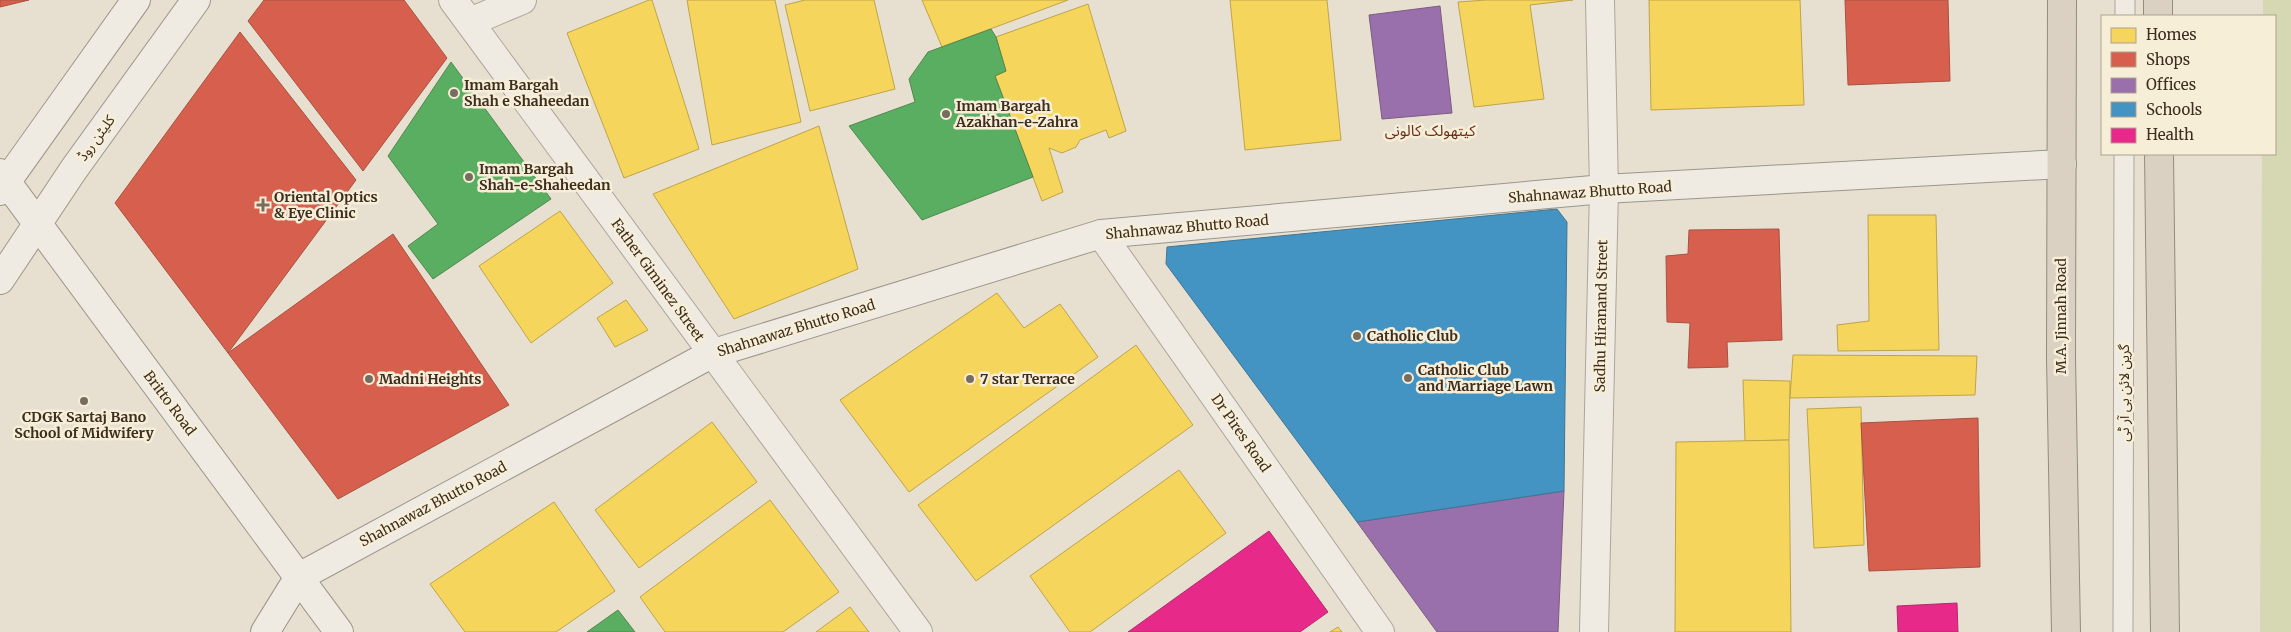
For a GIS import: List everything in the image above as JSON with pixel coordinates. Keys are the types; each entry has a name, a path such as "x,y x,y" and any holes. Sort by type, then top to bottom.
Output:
{"highway":[{"name":"M.A. Jinnah Road","path":"2062,0 2061,358 2066,632"},
{"path":"2158,0 2158,15"},
{"path":"2159,155 2165,632"}],"street":[{"path":"2,182 136,0"},
{"name":"کلیٹن روڈ","path":"0,280 38,226 74,169 196,0"},
{"name":"Father Giminez Street","path":"453,0 711,354 918,632"},
{"path":"470,22 522,0"},
{"name":"Sadhu Hiranand Street","path":"1594,632 1604,190 1600,0"},
{"name":"Shahnawaz Bhutto Road","path":"265,632 299,577 711,354 1101,234 1604,190 2062,164"},
{"name":"Britto Road","path":"2,182 38,226 340,632"},
{"name":"Dr Pires Road","path":"1101,234 1380,632"}],"lane":[{"path":"2125,0 2125,15"},
{"name":"گرین لائن بی آر ٹی","path":"2124,155 2124,632"}],"green space":[{"path":"2263,0 2291,0 2291,632 2260,632 2262,155 2276,155 2276,15 2263,15"}],"building: Homes":[{"path":"652,0 699,149 624,178 567,33"},
{"path":"687,0 775,0 801,122 712,145"},
{"path":"805,0 874,0 895,89 810,111 785,5"},
{"path":"922,0 1068,0 942,47"},
{"path":"1230,0 1327,0 1341,140 1245,150"},
{"path":"1486,0 1573,0 1530,5 1544,99 1474,107 1458,2"},
{"path":"1649,0 1800,0 1804,105 1651,110"},
{"path":"1088,4 1126,131 1109,138 1106,130 1080,140 1076,147 1062,153 1049,148 1063,192 1042,201 995,76 1006,71 996,37"},
{"path":"819,126 858,269 734,319 653,194"},
{"path":"560,211 613,283 531,343 479,266"},
{"path":"1868,215 1936,215 1939,350 1838,351 1837,325 1869,321"},
{"name":"7 star Terrace","path":"997,293 1024,328 1060,304 1098,357 909,492 840,400"},
{"path":"626,300 648,330 615,347 597,318"},
{"path":"1136,345 1193,425 976,581 918,505"},
{"path":"1793,355 1977,356 1975,395 1790,398"},
{"path":"1743,380 1790,381 1789,440 1745,441"},
{"path":"1861,407 1864,545 1814,548 1807,409"},
{"path":"712,422 757,482 639,568 595,510"},
{"path":"1789,440 1791,632 1675,632 1676,442"},
{"path":"1179,470 1226,533 1090,632 1070,632 1030,576"},
{"path":"770,500 839,592 783,632 665,632 640,597"},
{"path":"554,502 615,591 556,632 465,632 430,584"},
{"path":"850,607 869,632 816,632"},
{"path":"1338,627 1342,632 1330,632"}],"building: Shops":[{"path":"0,0 29,0 0,7"},
{"path":"264,0 404,0 447,58 363,171 248,21"},
{"path":"1845,0 1948,0 1950,81 1848,85"},
{"path":"240,32 356,180 228,353 115,203"},
{"path":"1779,229 1782,340 1727,342 1728,367 1688,368 1690,323 1667,322 1666,256 1688,254 1689,230"},
{"name":"Madni Heights","path":"393,234 509,405 338,499 228,353"},
{"path":"1978,418 1980,567 1869,571 1861,423"}],"building: Offices":[{"path":"1440,6 1452,113 1382,119 1369,15"},
{"path":"1564,491 1558,632 1437,632 1357,522"}],"building: Schools":[{"name":"Catholic Club and Marriage Lawn","path":"1557,209 1567,222 1564,491 1357,522 1166,264 1167,247"}],"building: Health":[{"path":"1269,531 1328,612 1300,632 1128,632"},
{"path":"1957,603 1958,632 1898,632 1897,606"}],"building: Public":[{"name":"Imam Bargah Azakhan-e-Zahra","path":"991,29 996,37 1006,71 995,76 1033,177 922,220 849,126 915,102 909,79 928,52"},
{"name":"Imam Bargah Shah-e-Shaheedan","path":"451,62 551,199 433,279 408,246 438,224 388,156"},
{"path":"618,610 635,632 587,632"}],"place":[{"name":"Imam Bargah Shah e Shaheedan","path":"454,93"},
{"name":"Imam Bargah Azakhan-e-Zahra","path":"946,114"},
{"name":"Imam Bargah Shah-e-Shaheedan","path":"469,177"},
{"name":"Oriental Optics & Eye Clinic","path":"263,205"},
{"name":"Catholic Club","path":"1357,336"},
{"name":"Catholic Club and Marriage Lawn","path":"1408,378"},
{"name":"Madni Heights","path":"369,379"},
{"name":"7 star Terrace","path":"970,379"},
{"name":"CDGK Sartaj Bano School of Midwifery","path":"84,401"}],"district":[{"name":"کیتھولک کالونی","path":"1430,131"}]}
